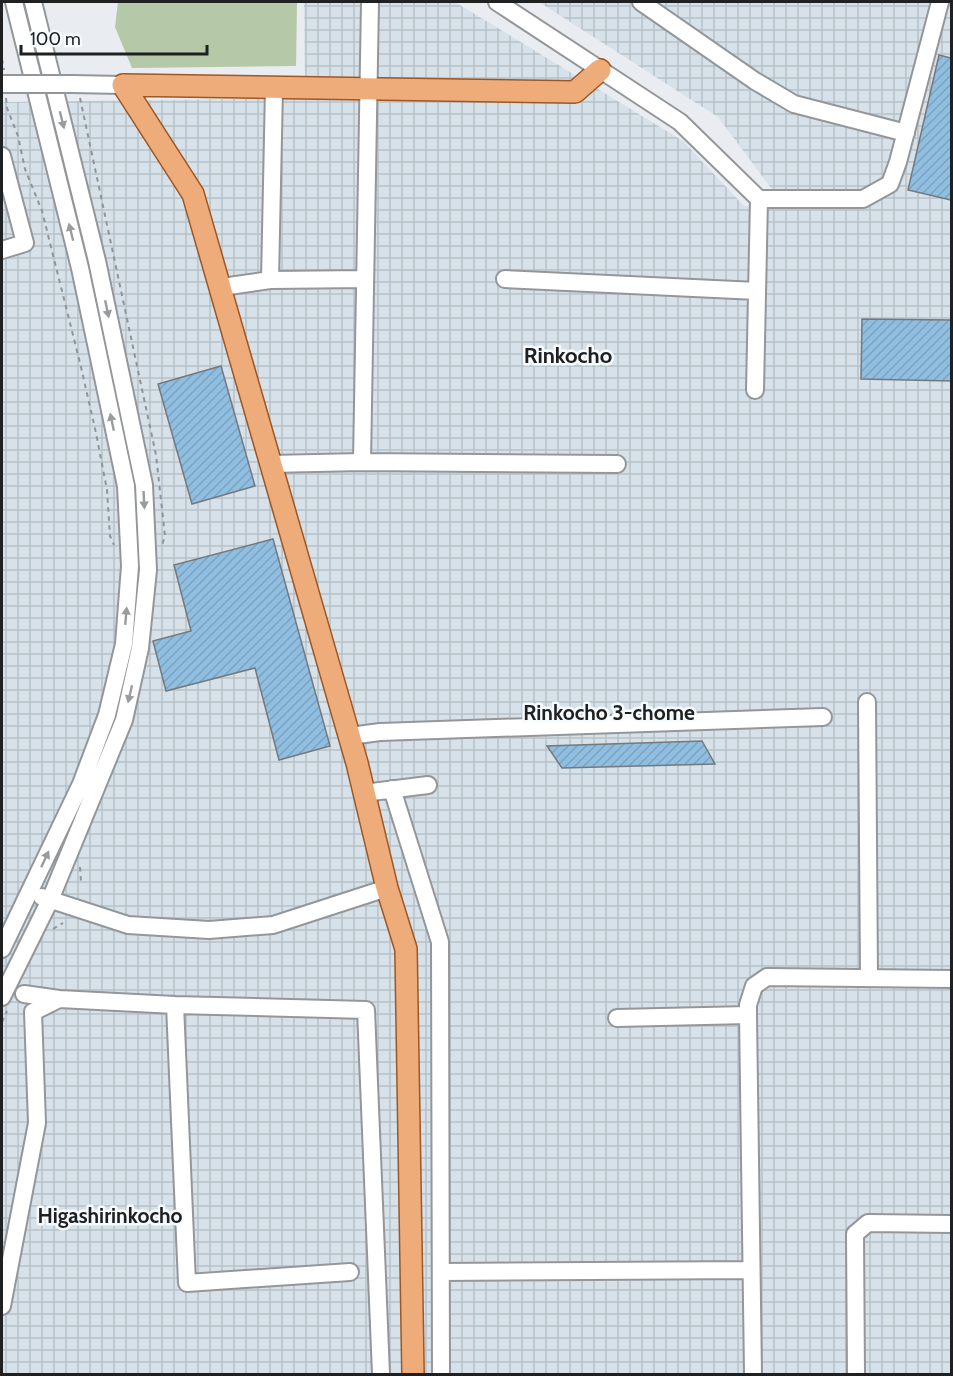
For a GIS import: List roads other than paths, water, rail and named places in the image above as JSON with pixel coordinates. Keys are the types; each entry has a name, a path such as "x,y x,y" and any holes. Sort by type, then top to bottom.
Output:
{"main road":[{"path":"123,85 575,92 600,70"},
{"path":"123,85 193,194 222,287 270,464 350,736 387,888 406,949 413,1374"}],"street":[{"path":"2,949 81,784 107,715 124,644 130,566 126,486 80,268 15,2"},
{"path":"2,997 50,900 124,720 140,648 148,570 144,485 97,261 33,2"},
{"path":"362,462 370,2"},
{"path":"497,2 680,122 759,199 863,199 890,184 906,133 940,2"},
{"path":"641,2 755,81 794,104 906,133"},
{"path":"8,85 123,85"},
{"path":"270,280 274,87"},
{"path":"2,156 25,243 2,250"},
{"path":"755,390 759,199"},
{"path":"222,287 270,280 365,279"},
{"path":"505,279 757,291"},
{"path":"270,464 362,462 617,464"},
{"path":"867,702 869,978"},
{"path":"350,736 380,732 823,717"},
{"path":"364,793 428,785"},
{"path":"392,789 440,942 441,1374"},
{"path":"30,891 50,900 128,925 208,930 273,925 387,888"},
{"path":"753,1374 748,1005 754,986 767,976 951,979"},
{"path":"24,994 59,999 175,1005 366,1010 381,1374"},
{"path":"2,1306 37,1123 33,1012 59,999"},
{"path":"175,1005 187,1283 350,1272"},
{"path":"617,1018 748,1015"},
{"path":"856,1374 855,1234 868,1224 951,1224"},
{"path":"441,1272 751,1270"}],"district":[{"name":"Rinkocho","path":"568,355"},
{"name":"Rinkocho 3-chome","path":"609,712"},
{"name":"Higashirinkocho","path":"110,1215"}]}
